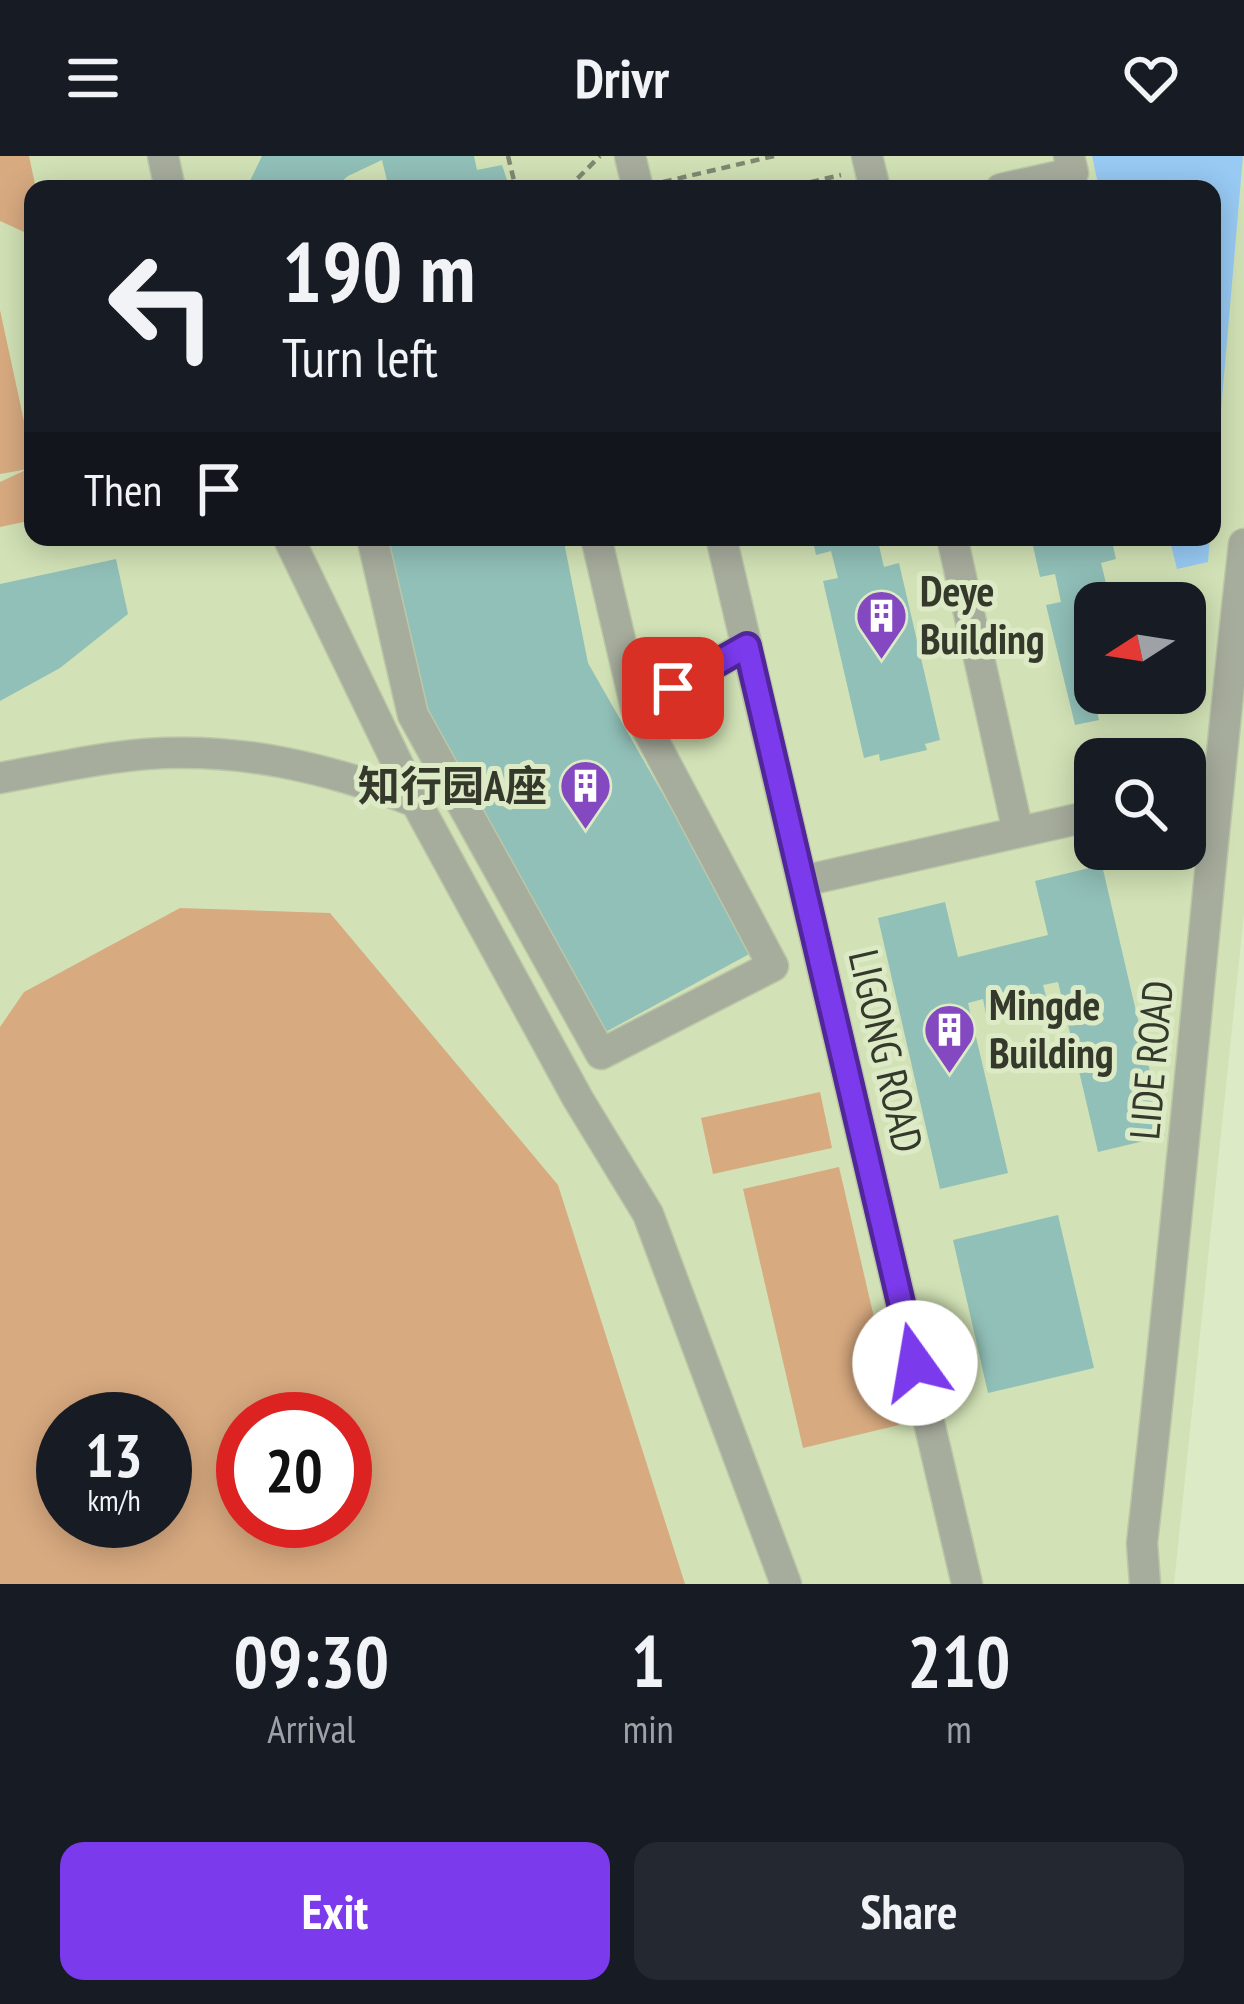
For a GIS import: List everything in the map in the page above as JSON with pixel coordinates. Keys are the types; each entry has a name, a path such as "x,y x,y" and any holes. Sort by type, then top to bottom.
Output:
{"street":[{"path":"1039,180 1073,172 1069,156"},
{"name":"LIDE ROAD","path":"1144,1584 1142,1544 1180,1211 1217,787 1244,544"},
{"path":"292,546 416,802 578,1099 648,1214 786,1584"},
{"path":"374,546 412,715 601,1054 773,966 637,708 598,546"},
{"name":"LIGONG ROAD","path":"723,546 967,1584"},
{"path":"954,546 1018,832"},
{"path":"637,708 747,646"},
{"path":"0,778 95,760 204,753 313,767 416,802"},
{"path":"1206,789 1217,787"},
{"path":"803,881 1074,820"}],"path":[{"path":"576,180 600,156"},
{"path":"672,180 774,156"},
{"path":"826,180 871,171"}],"shaded area":[{"path":"0,156 1244,156 1244,914 1174,1584 0,1584"},
{"path":"0,156 29,156 34,180 24,180 24,232 0,221"},
{"path":"0,310 24,421 24,470 0,474"},
{"path":"24,471 24,522 0,527 0,482"},
{"path":"180,908 330,913 558,1185 685,1584 0,1584 0,1027 24,992"},
{"path":"820,1092 832,1148 713,1174 701,1118"},
{"path":"839,1167 899,1425 803,1448 743,1189"}],"water":[{"path":"1092,156 1243,156 1221,411 1221,180 1097,180"},
{"path":"1171,546 1209,546 1208,562 1177,569"}],"building":[{"path":"262,156 474,156 477,170 502,165 507,180 387,180 382,160 343,180 250,180"},
{"name":"知行园A座","path":"391,546 565,546 588,663 753,952 602,1034 420,712"},
{"name":"Deye Building","path":"814,546 879,546 884,567 899,563 940,740 925,744 927,750 880,761 879,754 864,758 823,581 838,578 831,551 816,555"},
{"path":"1033,546 1113,546 1116,559 1101,563 1106,582 1074,582 1074,714 1098,714 1099,720 1075,725 1046,605 1061,602 1055,574 1040,577"},
{"path":"116,559 128,614 60,668 0,701 0,584"},
{"name":"Mingde Building","path":"1103,870 1165,1136 1098,1152 1058,982 1043,985 1047,1000 986,1014 983,999 968,1003 1008,1173 940,1189 878,918 945,902 958,957 1048,935 1035,881"},
{"path":"1058,1215 1094,1368 988,1393 953,1240"}],"place":[{"name":"Deye Building","path":"881,661"},
{"name":"知行园A座","path":"586,832"},
{"name":"Mingde Building","path":"950,1075"}],"route":[{"path":"673,688 747,646 915,1363"}]}
